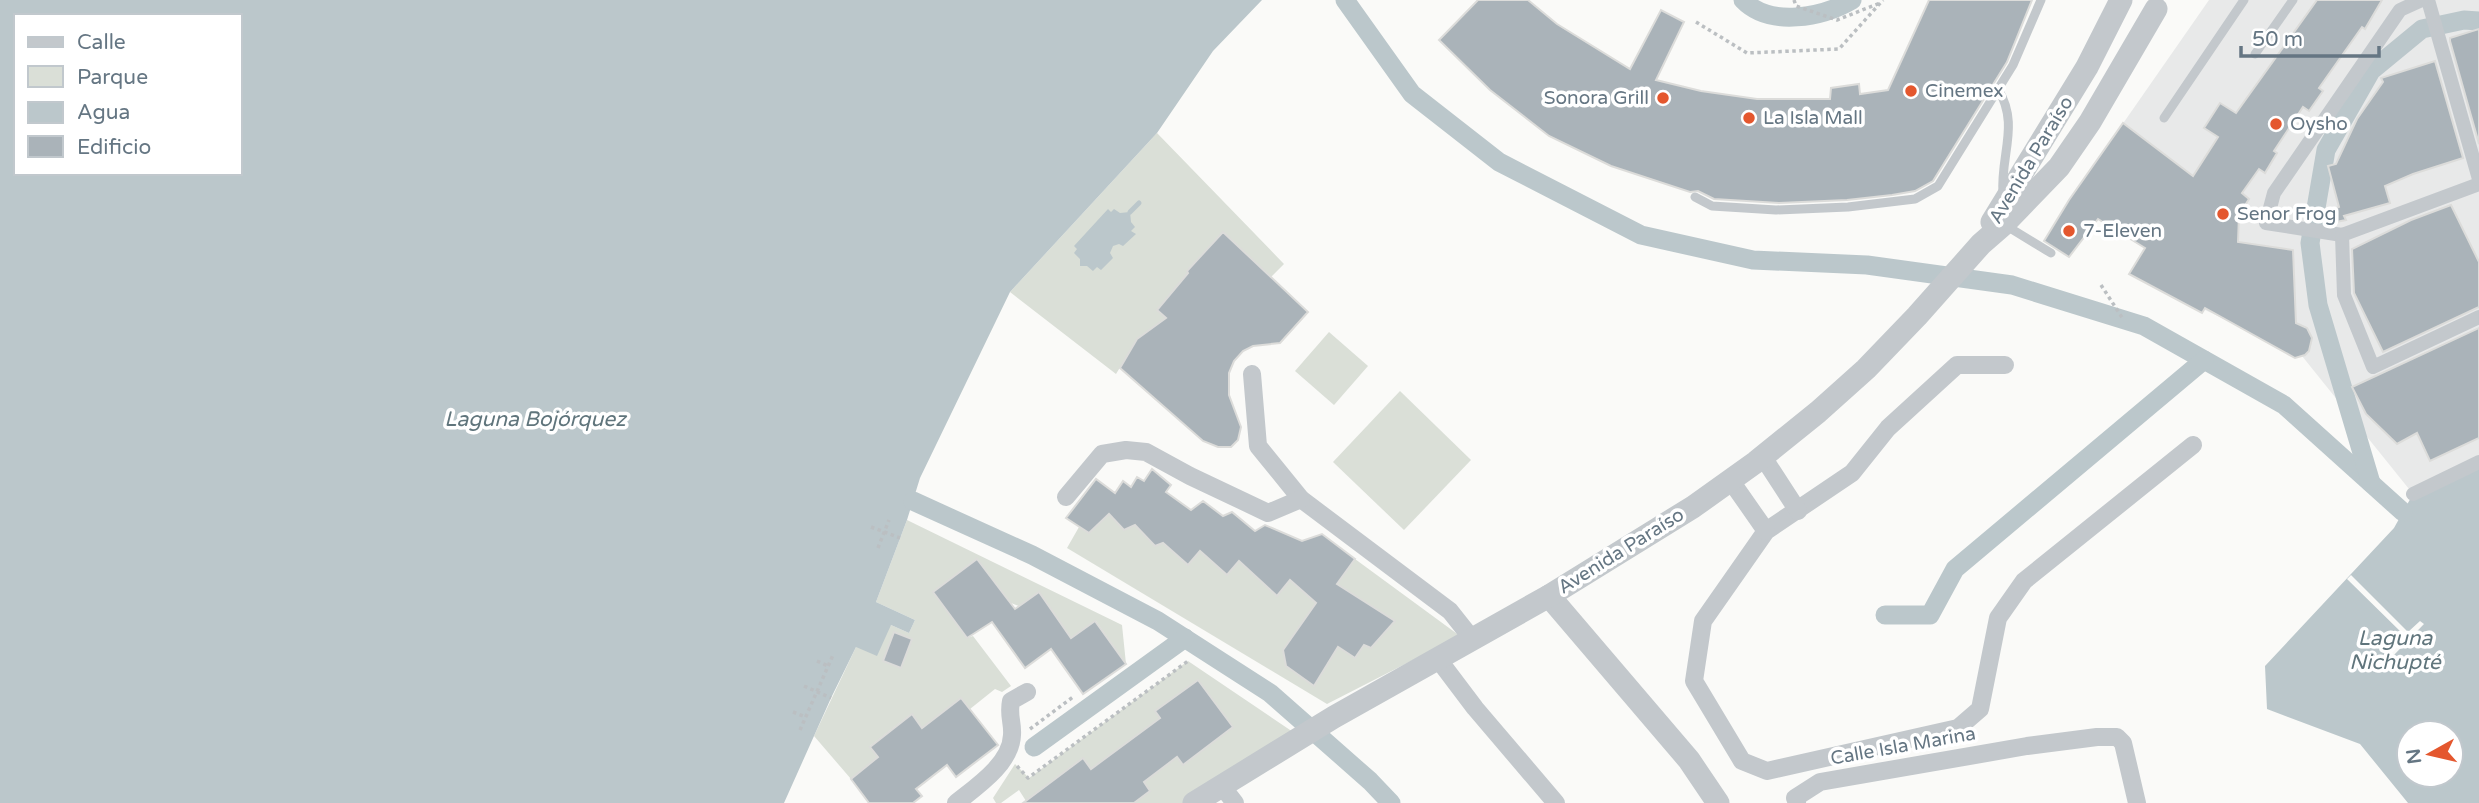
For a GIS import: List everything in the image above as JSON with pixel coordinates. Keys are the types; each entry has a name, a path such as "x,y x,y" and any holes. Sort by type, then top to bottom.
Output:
{"street":[{"name":"Avenida Paraíso","path":"1206,797 1290,742 1549,596 1731,481 1866,369 1917,316 1976,248 2001,214 2087,67 2121,0"},
{"path":"2427,3 2479,182 2337,235 2266,223 2274,193 2400,10 2427,3"},
{"name":"Avenida Paraíso","path":"2001,214 2059,167 2090,122 2156,9"},
{"path":"2087,67 2112,84"},
{"path":"2337,235 2344,295 2373,367 2479,317"},
{"path":"2005,365 1957,365 1888,428 1852,473 1766,531 1703,621 1694,681 1742,761 1767,771 1958,728 1980,709 1998,618 2024,581 2193,445"},
{"path":"1252,374 1258,446 1301,499 1450,611 1473,640"},
{"path":"1066,498 1102,454 1126,450 1146,452 1268,513 1301,499"},
{"path":"1763,457 1798,511"},
{"path":"2413,494 2479,462"},
{"path":"1731,481 1766,531"},
{"name":"Avenida Paraíso","path":"1549,596 1689,761 1718,803"},
{"path":"1438,659 1475,708 1556,803"},
{"path":"956,803 1006,757 1012,735 1008,714 1011,701 1027,692"},
{"name":"Calle Isla Marina","path":"1794,801 1820,782 2027,746 2117,737 2123,743 2137,803"},
{"path":"977,786 986,803"},
{"path":"1206,797 1235,803"}],"lane":[{"path":"1695,197 1712,206 1776,210 1848,207 1916,199 1938,186 2013,65 2041,0"},
{"path":"2164,118 2244,0"},
{"path":"2255,54 2293,0"},
{"path":"1998,89 2005,101 2010,123 2002,176 2001,214 2051,253"}],"path":[{"path":"1794,0 1796,6 1838,20 1882,1"},
{"path":"1696,22 1747,53 1839,49 1882,1"},
{"path":"2101,285 2123,319"},
{"path":"878,548 890,520"},
{"path":"872,527 900,538"},
{"path":"800,730 832,655"},
{"path":"1015,764 1028,778 1188,660"},
{"path":"817,661 828,666"},
{"path":"804,687 831,698"},
{"path":"1024,734 1073,697"},
{"path":"793,712 806,717"}],"shaded area":[{"path":"2209,0 2479,0 2479,462 2413,494 2302,356 2129,274 2144,248 2069,201"}],"green space":[{"path":"1157,133 1284,264 1271,277 1247,327 1156,325 1139,337 1156,356 1130,351 1116,374 1010,292"},
{"path":"1329,332 1368,366 1334,405 1295,371"},
{"path":"1400,391 1471,460 1404,530 1333,462"},
{"path":"1109,514 1124,529 1135,525 1155,546 1163,543 1187,565 1200,551 1227,575 1239,561 1276,595 1290,580 1312,600 1323,603 1355,559 1460,636 1327,704 1067,548 1079,527 1089,533"},
{"path":"907,520 1122,625 1126,664 1096,621 1071,638 1039,592 1019,606 1011,603 976,559 933,592 967,638 973,636 1011,686 1002,692 995,689 970,709 961,698 922,728 911,714 870,746 878,757 851,779 814,736 856,647 891,625 909,633 915,620 876,602"},
{"path":"1188,661 1293,732 1188,803 1134,803 1150,791 1144,782 1177,757 1183,765 1233,727 1198,680 1156,711 1160,718 1091,769 1026,801 1019,790 1001,803 996,803 993,798 1015,764 1029,778"}],"water":[{"name":"Laguna Bojórquez","path":"0,0 1262,0 1213,51 1157,133 1010,292 920,478 876,602 915,620 909,633 891,625 877,656 856,647 784,803 0,803"},
{"path":"1108,209 1111,212 1114,209 1120,213 1130,212 1131,222 1135,227 1131,231 1136,234 1123,246 1113,246 1110,253 1113,258 1101,270 1097,267 1093,271 1087,266 1080,266 1074,246"},
{"name":"Laguna Nichupté","path":"2479,462 2479,803 2408,803 2397,789 2465,789 2465,719 2395,719 2395,787 2360,744 2267,709 2265,666 2394,528 2413,494"}],"pier":[{"path":"2351,575 2408,632 2420,621 2424,624 2393,656 2389,653 2405,636 2347,579"}],"building":[{"name":"La Isla Mall","path":"1478,0 1528,0 1557,24 1630,69 1661,10 1684,22 1656,80 1701,91 1757,99 1830,99 1831,88 1859,84 1860,94 1888,90 1929,0 2032,0 2007,62 1933,181 1915,191 1892,195 1779,203 1714,199 1698,191 1690,192 1611,166 1549,136 1490,90 1439,40"},
{"path":"2317,0 2382,0 2365,29 2362,27 2319,88 2323,91 2309,111 2303,107 2274,151 2277,153 2265,173 2259,169 2242,193 2249,199 2239,215 2238,242 2293,250 2296,323 2307,328 2312,338 2309,351 2305,355 2295,358 2205,308 2202,313 2129,274 2145,248 2098,219 2069,257 2044,241 2123,123 2193,176 2218,137 2204,128 2220,103 2236,113"},
{"path":"2479,29 2479,144 2450,38"},
{"path":"2435,61 2463,158 2385,186 2390,203 2344,216 2346,220 2331,223 2327,212 2339,207 2328,166 2336,164 2357,119 2383,82 2381,78"},
{"path":"2451,205 2479,262 2479,307 2383,352 2354,293 2352,249 2411,220"},
{"path":"1223,232 1308,312 1280,343 1253,346 1243,351 1234,361 1229,373 1229,395 1241,427 1238,440 1231,447 1218,447 1203,441 1120,368 1137,339 1166,318 1157,310 1187,271"},
{"path":"2479,328 2479,438 2430,461 2417,433 2397,444 2366,414 2352,387"},
{"path":"1152,469 1171,485 1166,492 1191,510 1203,501 1223,516 1232,512 1255,531 1265,525 1302,541 1322,534 1355,559 1337,584 1395,621 1371,648 1364,645 1355,658 1338,647 1314,686 1286,666 1283,650 1316,603 1290,580 1277,596 1239,561 1227,575 1200,551 1188,565 1163,543 1155,546 1135,525 1124,530 1109,514 1089,533 1066,518 1096,479 1115,493 1123,481 1131,487 1137,477 1144,481"},
{"path":"977,559 1015,609 1039,592 1071,638 1095,621 1126,664 1083,694 1051,649 1025,668 992,622 967,638 933,592"},
{"path":"894,632 912,639 901,668 883,661"},
{"path":"1198,680 1233,727 1183,765 1177,757 1144,782 1150,791 1134,803 1023,803 1083,758 1091,769 1160,718 1155,711"},
{"path":"961,698 998,745 956,777 947,765 916,789 922,796 913,803 869,803 851,779 878,757 870,747 912,714 922,728"}],"waterway":[{"path":"1345,0 1412,94 1499,162 1641,235 1753,260 1867,265 2012,285 2144,326 2284,405 2403,512"},
{"path":"1743,0 1754,9 1782,17 1812,15 1852,0"},
{"path":"2371,483 2318,305 2310,243 2326,150 2371,71 2422,29 2464,20 2479,21"},
{"path":"1130,212 1139,203"},
{"path":"1885,615 1930,615 1955,569 2204,360"},
{"path":"913,501 1032,555 1158,621 1270,693 1370,781 1391,803"},
{"path":"1034,747 1185,638"}],"place":[{"name":"Cinemex","path":"1911,91"},
{"name":"Sonora Grill","path":"1663,98"},
{"name":"La Isla Mall","path":"1749,118"},
{"name":"Oysho","path":"2276,124"},
{"name":"Senor Frog","path":"2223,214"},
{"name":"7-Eleven","path":"2069,231"}]}
